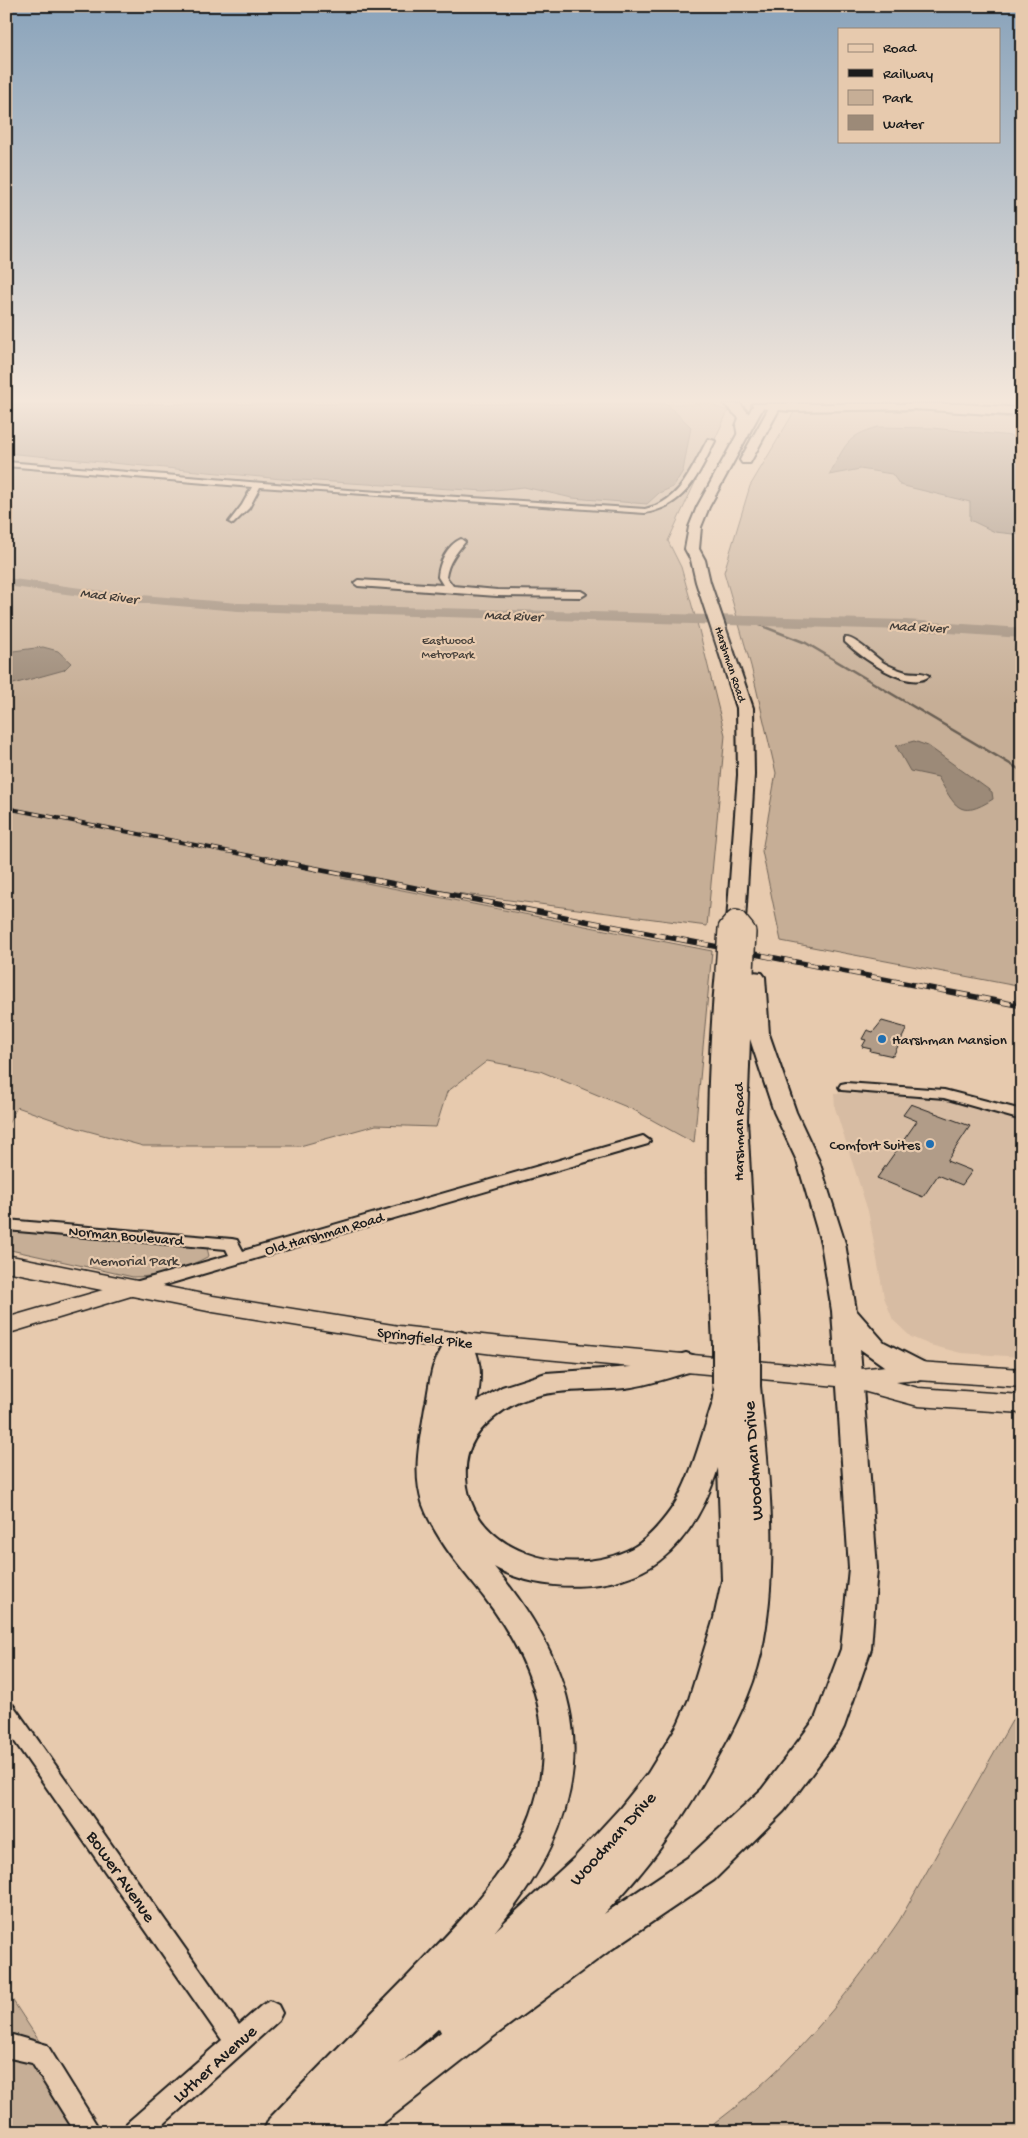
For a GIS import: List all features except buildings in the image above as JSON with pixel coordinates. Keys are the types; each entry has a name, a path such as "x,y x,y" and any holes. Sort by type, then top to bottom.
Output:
{"main road":[{"name":"Harshman Road","path":"705,504 695,527 692,549 698,560 708,599 727,650 745,708 746,726 745,802 736,921 745,932 741,973 736,1120 736,1346 733,1390"},
{"path":"698,560 704,548 707,528 720,504"},
{"path":"354,2123 480,2024 597,1939 702,1868 773,1800 828,1727 856,1649 863,1568 844,1311 834,1243 808,1161 785,1112 741,973 754,929 737,898"},
{"name":"Springfield Pike","path":"6,1263 134,1288 381,1331 459,1341 848,1378 918,1397 1022,1404"},
{"path":"844,1311 860,1335 873,1349 883,1356 918,1371"},
{"path":"459,1341 468,1364 452,1461 451,1482 457,1505 465,1522 480,1540 499,1554 520,1565 546,1573 574,1575 604,1572 633,1562 652,1549 686,1512 699,1488 733,1390"},
{"path":"282,2132 460,1946 508,1886 531,1849 547,1814 557,1776 561,1738 554,1699 542,1667 503,1598 447,1525 433,1491 430,1472 432,1445 447,1362 459,1341"},
{"path":"452,1461 460,1439 475,1418 490,1405 508,1395 546,1384 636,1377 686,1363"},
{"name":"Springfield Pike","path":"848,1378 918,1371 1022,1378"},
{"name":"Woodman Drive","path":"354,2123 576,1917 631,1859 677,1800 722,1720 746,1654 753,1604 757,1529 733,1390"},
{"name":"Woodman Drive","path":"302,2132 375,2061 528,1925 587,1869 632,1819 659,1784 689,1734 704,1699 729,1618 737,1580 733,1484 733,1390"}],"street":[{"path":"232,522 247,504"},
{"path":"545,504 650,511 668,504"},
{"path":"450,588 442,577 443,567 445,560 461,542"},
{"path":"358,583 450,588 497,593 581,594"},
{"path":"848,640 880,663 914,678 924,676"},
{"path":"846,1087 944,1094 1022,1115"},
{"name":"Old Harshman Road","path":"6,1326 643,1141"},
{"name":"Norman Boulevard","path":"6,1225 232,1244 238,1258"},
{"name":"Bower Avenue","path":"6,1712 237,2041"},
{"name":"Luther Avenue","path":"136,2132 270,2013"},
{"path":"6,2048 9,2046 38,2053 89,2132"}],"shaded area":[{"path":"834,1093 928,1095 1022,1120 1022,1357 961,1353 930,1345 911,1337 893,1320 884,1297 868,1211 835,1108"}],"green space":[{"name":"Eastwood MetroPark","path":"6,504 685,504 668,541 681,567 725,735 707,926 341,878 712,951 694,1143 634,1110 540,1071 487,1061 447,1092 436,1127 376,1125 300,1146 143,1146 77,1128 17,1107 6,1128"},
{"path":"745,504 1022,504 1022,987 781,941 762,851 776,773 751,666 724,572"},
{"name":"Memorial Park","path":"6,1231 207,1248 209,1256 191,1265 172,1271 153,1276 133,1277 6,1249"},
{"path":"1022,1703 1022,2132 704,2132 752,2094 778,2070 816,2030 867,1966 899,1921"},
{"path":"6,1990 98,2132 6,2132"}],"water":[{"path":"970,504 1022,504 1022,535 995,532 970,520"},
{"path":"43,647 58,651 71,663 64,670 6,686 6,652"},
{"path":"914,741 928,746 992,792 993,799 982,806 972,809 959,807 949,796 938,777 910,771 896,746"}],"waterway":[{"name":"Mad River","path":"6,582 118,597 238,607 906,625 1022,633"},
{"path":"752,622 806,643 1022,771"}],"railway":[{"path":"6,808 272,860"},
{"path":"266,859 1022,1006"}],"place":[{"name":"Harshman Mansion","path":"882,1039"},
{"name":"Comfort Suites","path":"930,1144"}]}
